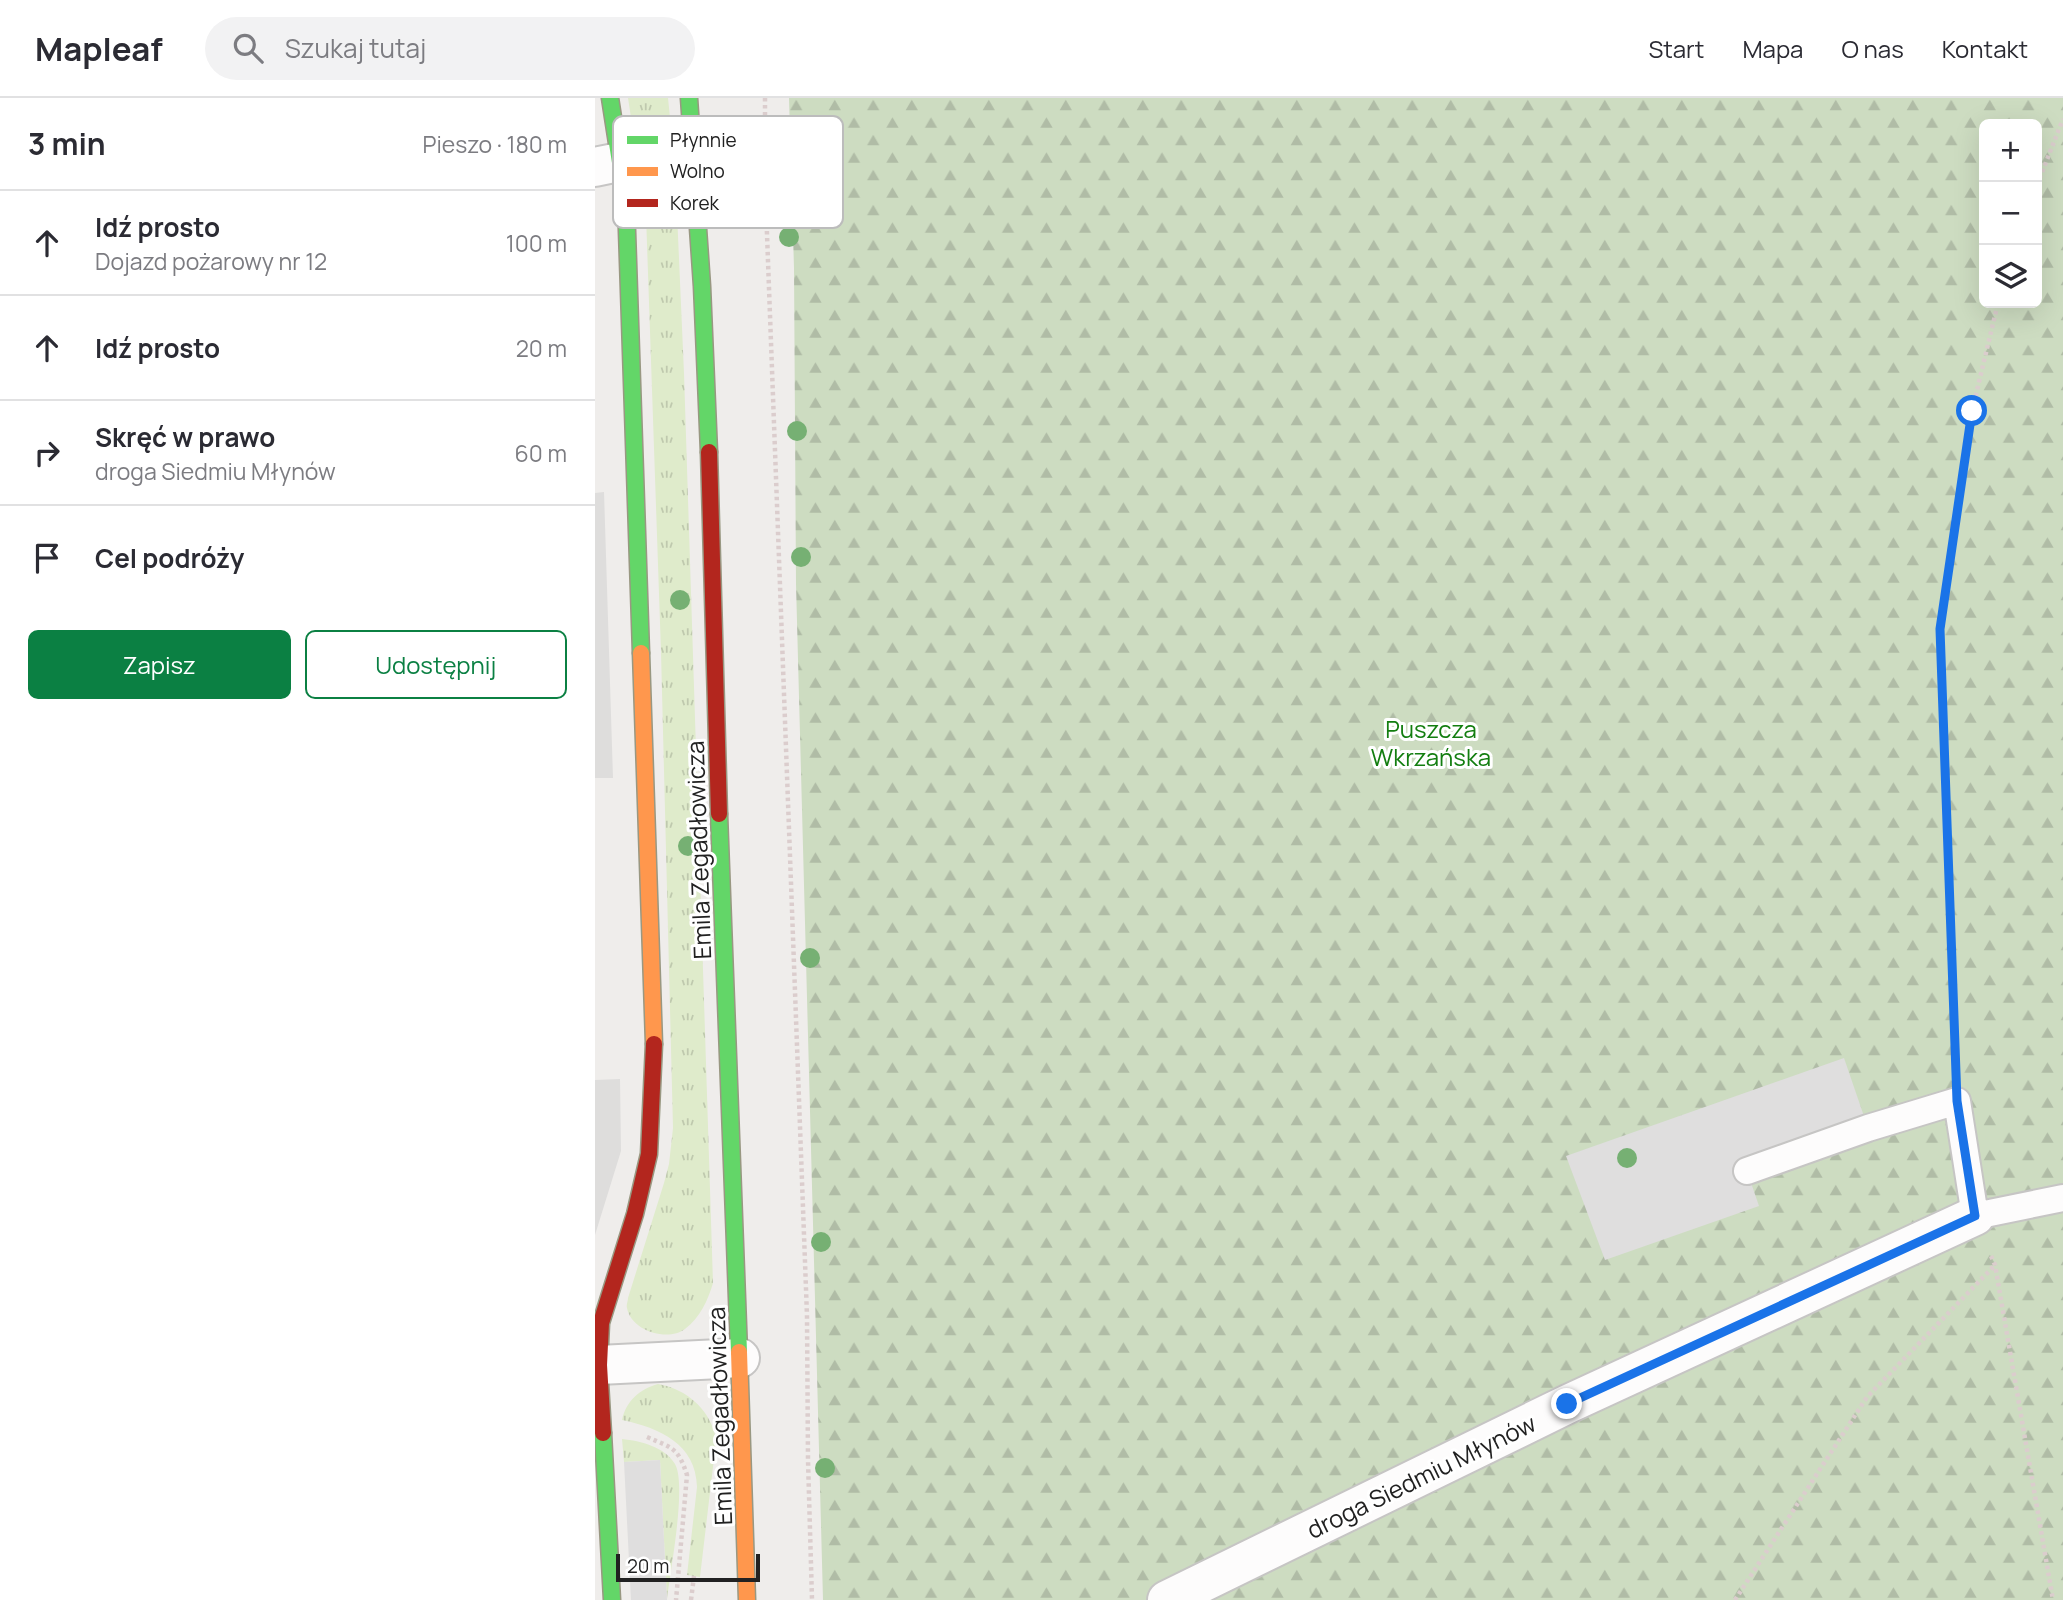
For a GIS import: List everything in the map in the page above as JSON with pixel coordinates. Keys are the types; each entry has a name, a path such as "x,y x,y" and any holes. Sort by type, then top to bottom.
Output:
{"street":[{"path":"607,164 610,98"},
{"name":"Emila Zegadłowicza","path":"689,98 690,116"},
{"path":"612,1600 597,1365 601,1323 635,1213 649,1154 654,1078 627,228"},
{"name":"Emila Zegadłowicza","path":"699,228 710,453 720,851 747,1600"},
{"name":"droga Siedmiu Młynów","path":"1167,1600 1567,1404 1975,1216"},
{"path":"597,1365 740,1358"}],"lane":[{"path":"1747,1171 1868,1128 1957,1101 1975,1216"},
{"name":"droga Siedmiu Młynów","path":"1975,1216 2063,1198"}],"path":[{"path":"765,98 765,116"},
{"path":"2038,182 2063,119"},
{"path":"767,228 807,1316 812,1600"},
{"path":"1957,1101 1940,629 1972,411 1997,308"},
{"path":"1735,1600 1867,1398 1995,1265 2053,1600"},
{"path":"642,1435 674,1449 683,1461 687,1475 676,1600"},
{"path":"691,1600 694,1576"}],"shaded area":[{"path":"604,492 613,778 595,778 595,493"},
{"path":"1844,1058 1868,1128 1747,1171 1759,1206 1605,1260 1566,1156"},
{"path":"620,1079 621,1151 595,1235 595,1080"},
{"path":"660,1460 667,1600 631,1600 624,1462"}],"green space":[{"path":"628,98 668,98 670,116 631,116"},
{"name":"Puszcza Wkrzańska","path":"789,98 2063,98 2063,1600 823,1600 796,584 793,228 843,228 843,116 790,116"},
{"path":"646,228 678,228 713,1283 695,1320 678,1333 669,1334 651,1332 635,1323 627,1307 669,1164 673,1128"},
{"path":"658,1384 684,1393 698,1405 709,1419 715,1433 700,1577 687,1575 697,1487 690,1460 683,1449 662,1433 622,1420 635,1397"},
{"path":"622,1439 659,1449 675,1464 679,1509 667,1600 660,1460 624,1462"}],"traffic: fast":[{"path":"610,98 613,117"},
{"path":"689,98 690,116"},
{"path":"627,228 641,653"},
{"path":"698,228 709,452"},
{"path":"719,814 739,1352"},
{"path":"603,1433 612,1600"}],"traffic: slow":[{"path":"641,653 654,1044"},
{"path":"739,1352 747,1600"}],"traffic: jam":[{"path":"709,452 719,814"},
{"path":"603,1433 599,1365 601,1323 635,1214 649,1154 654,1044"}],"route":[{"path":"1567,1404 1975,1216 1957,1101 1940,629 1972,411"}]}
